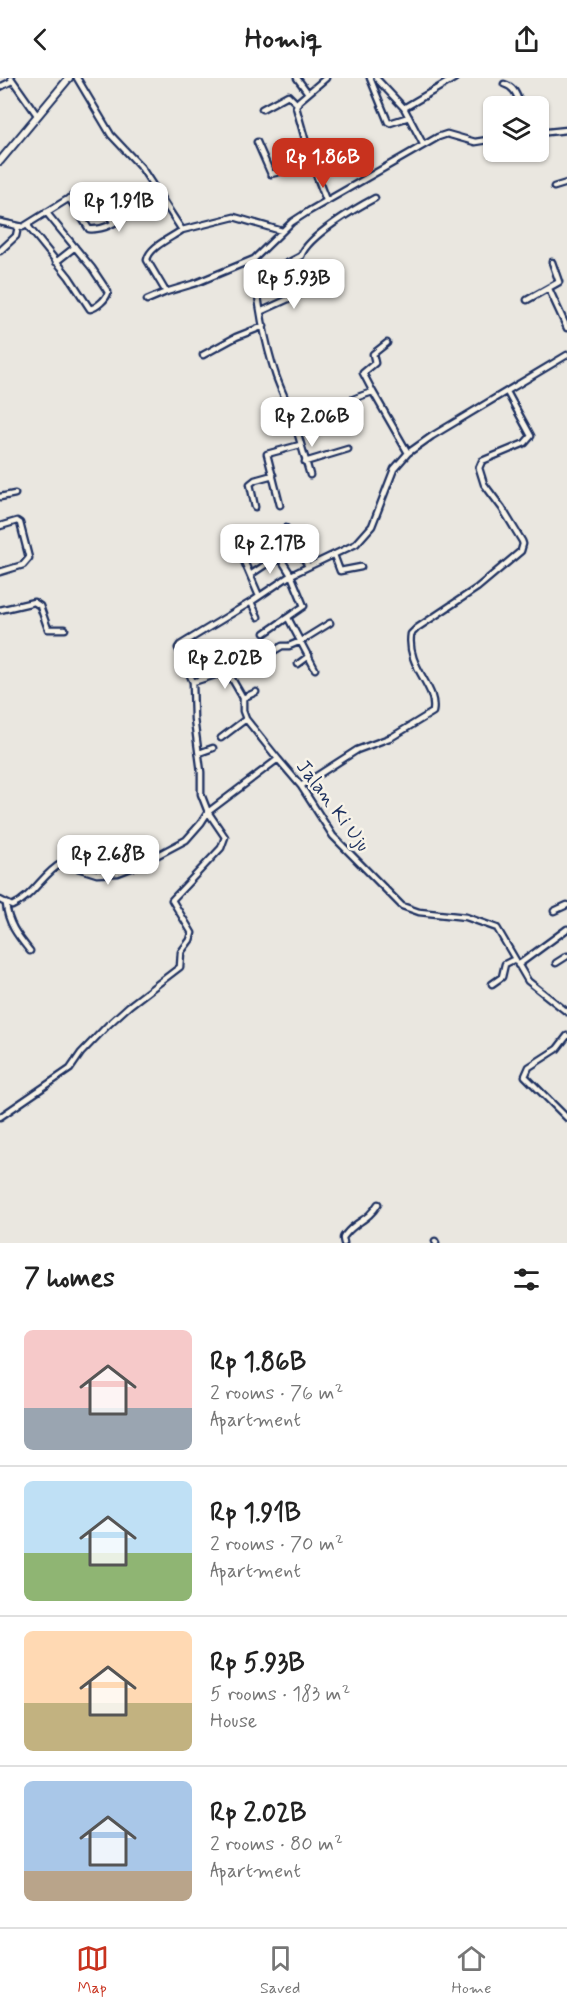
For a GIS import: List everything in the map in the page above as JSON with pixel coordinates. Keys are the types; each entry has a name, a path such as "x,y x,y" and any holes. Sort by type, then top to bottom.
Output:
{"street":[{"path":"0,161 69,78"},
{"path":"77,78 111,135 141,167 182,230"},
{"path":"297,78 309,93"},
{"path":"297,104 326,78"},
{"path":"370,78 388,122 409,117"},
{"path":"376,78 404,108 423,144"},
{"path":"404,108 455,78"},
{"path":"0,87 12,79 37,115"},
{"path":"504,84 511,86 517,96"},
{"path":"262,109 288,95 297,104 312,164 326,200"},
{"path":"549,132 567,130"},
{"path":"147,300 196,284 254,259 292,222 326,200 443,134 475,142 483,140"},
{"path":"257,142 271,174 312,164"},
{"path":"554,187 567,183"},
{"path":"0,222 18,227 27,225 84,189"},
{"path":"69,198 88,230 103,229 142,205"},
{"path":"255,280 301,256 304,249 333,223 375,198"},
{"path":"100,203 114,223"},
{"path":"27,225 90,309 94,308 107,297 108,292 92,268 46,212"},
{"path":"106,212 129,212"},
{"path":"166,292 147,260 147,256 182,230 234,218 282,231"},
{"path":"0,251 16,236 18,227"},
{"path":"56,262 75,247"},
{"path":"254,259 255,280 276,376 295,424 310,476"},
{"path":"527,300 559,282 552,262"},
{"path":"262,311 317,286"},
{"path":"549,289 567,328"},
{"path":"203,355 236,337 264,326"},
{"path":"387,343 373,354 375,363 363,373 408,453"},
{"path":"0,1117 70,1069 81,1053 108,1025 180,967 181,952 192,933 172,900 221,848 225,837 208,812 201,794 193,682 179,654 180,645 291,575 356,544 372,526 394,469 408,453 432,436 567,356"},
{"path":"295,424 310,420 373,392"},
{"path":"301,786 357,750 392,737 433,712 432,696 413,661 411,634 477,588 521,551 522,541 484,484 478,468 482,461 525,443 531,436 507,393"},
{"path":"280,505 267,453 300,445"},
{"path":"305,462 348,449"},
{"path":"255,507 250,484 255,480 273,475"},
{"path":"0,497 15,494"},
{"path":"0,526 17,521 20,523 29,558 23,565 0,572"},
{"path":"286,528 308,566"},
{"path":"238,547 259,596"},
{"path":"334,555 340,572 361,567"},
{"path":"250,575 280,559 291,575 304,606 266,633"},
{"path":"0,610 34,602 40,606 48,629 65,629"},
{"path":"250,602 258,617"},
{"path":"288,618 315,669"},
{"path":"254,663 282,646 301,641 330,623"},
{"path":"187,666 214,655"},
{"path":"298,664 309,656"},
{"path":"193,682 234,669"},
{"path":"228,672 243,698 243,711 246,719 278,759"},
{"path":"243,698 256,692"},
{"path":"221,738 246,719"},
{"path":"199,753 213,748"},
{"name":"Jalan Ki Uju","path":"6,904 12,906 20,902 62,863 104,875 118,873 140,865 186,840 208,812 278,759 301,786 333,836 399,903 409,909 466,917 497,928 528,981 567,1012"},
{"path":"0,900 6,904 10,923 16,934 30,951"},
{"path":"554,911 567,905"},
{"path":"518,965 565,931 567,937"},
{"path":"556,963 567,956"},
{"path":"492,984 502,977 505,964 515,959"},
{"path":"567,1036 557,1049 529,1067 525,1076 567,1118"},
{"path":"344,1243 343,1238 346,1233 368,1217 378,1204"}]}
